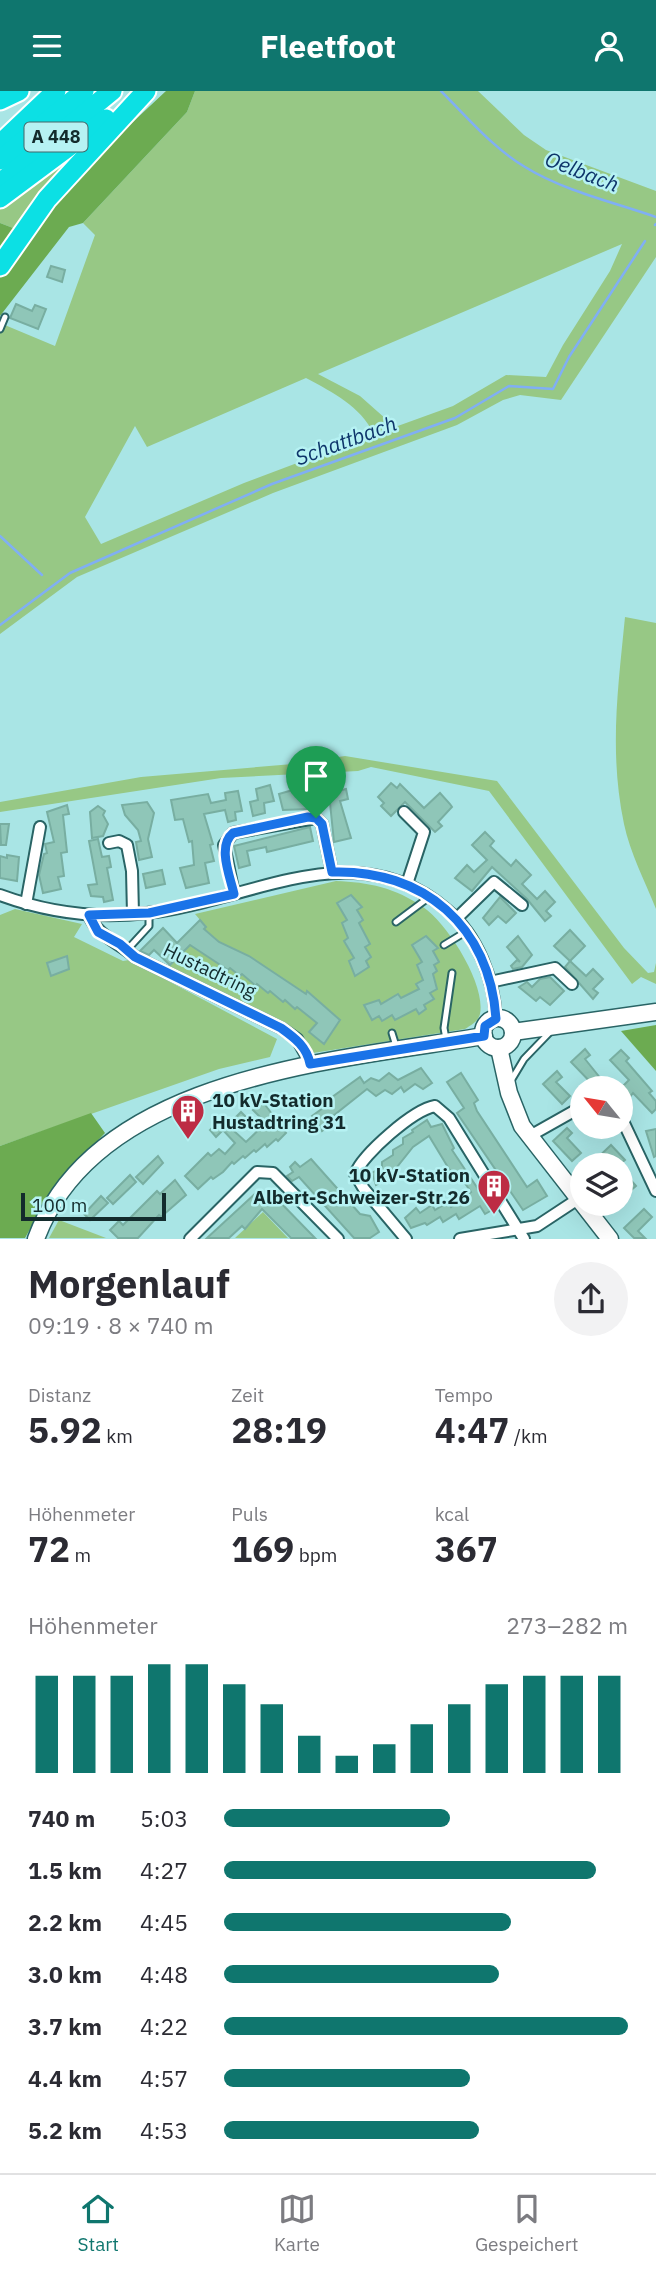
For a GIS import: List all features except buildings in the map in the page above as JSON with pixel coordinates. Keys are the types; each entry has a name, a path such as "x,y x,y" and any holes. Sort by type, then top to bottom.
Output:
{"highway":[{"path":"0,100 19,91"},
{"path":"0,144 56,91"},
{"name":"A 448","path":"0,160 84,91"},
{"name":"A 448","path":"0,183 112,91"},
{"path":"0,198 144,91"},
{"path":"0,266 47,199 144,91"}],"street":[{"path":"404,812 424,832 407,884"},
{"path":"234,894 224,845 233,833 316,818 322,824 332,872"},
{"path":"26,904 40,827"},
{"path":"109,843 119,841 127,845 132,871 133,914"},
{"path":"0,895 26,904 89,915 133,914 149,913 332,872 373,874 407,884 430,896 457,918 467,931 490,982 496,1019"},
{"path":"457,918 494,882 522,905"},
{"name":"Hustadtring","path":"89,915 98,932 149,964 281,1028 297,1039 309,1056 310,1064"},
{"path":"490,982 555,968 572,984"},
{"path":"513,1033 656,1011"},
{"path":"496,1019 506,1021 513,1033 509,1043 499,1048 488,1044 484,1036 485,1026 496,1019"},
{"path":"39,1232 77,1174 129,1130 187,1100 394,1041 446,1042 484,1036"},
{"path":"499,1048 515,1113 528,1137 570,1189"},
{"path":"406,1238 364,1189 355,1174 359,1165 384,1140 435,1106 449,1118 522,1234"},
{"path":"528,1137 570,1113"},
{"path":"631,1139 656,1191"},
{"path":"190,1238 257,1172 267,1171 274,1173 338,1238"},
{"path":"460,1238 522,1234 547,1222 570,1205"},
{"path":"592,1216 610,1238"}],"lane":[{"path":"0,329 5,317"},
{"path":"396,922 430,896"},
{"path":"127,950 149,926 149,913"},
{"path":"444,945 467,931"},
{"path":"446,1042 444,1028 452,973"},
{"path":"507,1086 514,1080 524,1059 554,1028"}],"green space":[{"path":"166,91 195,91 187,112 83,223 69,227 0,316 0,223 27,238 73,178"},
{"path":"195,91 478,91 524,135 546,150 656,191 656,257 561,400 520,395 503,400 457,425 273,493 77,577 0,634 0,323 55,346 95,235 83,223 187,112","holes":["622,244 610,271 546,377 506,375 453,406 395,427 360,396 318,374","306,378 354,408 374,434 244,483 101,544 85,517 135,426 147,447"]},
{"path":"67,158 69,162 13,228 0,223 0,205"},
{"path":"625,617 656,623 656,909 630,846 619,797 616,720"},
{"path":"345,756 497,781 624,948 648,973 654,972 656,963 656,984 641,977 632,984 489,791 371,767 358,771 221,778 0,812 0,802 141,777 293,764"},
{"path":"336,881 392,891 413,900 433,915 453,940 471,971 480,1001 480,1014 476,1021 465,1029 313,1053 300,1038 168,968 206,927 195,914"},
{"path":"15,909 82,924 74,937 123,961 129,960 277,1039 270,1057 219,1069 0,1146 0,915"},
{"path":"656,1025 656,1071 621,1031"},
{"path":"91,1113 105,1133 55,1185 25,1238 0,1238 0,1146"},
{"path":"263,1212 288,1238 235,1238"},
{"path":"59,1220 106,1238 49,1238"}],"waterway":[{"name":"Oelbach","path":"441,91 491,141 525,167 572,189 656,217"},
{"name":"Schattbach","path":"0,625 70,573 272,484 455,418 509,386 553,389 569,357 645,241"},
{"path":"0,536 42,575"}],"place":[{"name":"10 kV-Station Hustadtring 31","path":"188,1141"},
{"name":"10 kV-Station Albert-Schweizer-Str.26","path":"494,1216"}],"route":[{"path":"308,817 316,818 322,824 332,872 373,874 407,884 430,896 457,918 479,952 496,1008 496,1019 485,1026 484,1036 310,1064 309,1056 297,1039 281,1028 135,957 93,926 89,915 149,913 234,894 224,845 228,837 233,833 308,817"}]}
